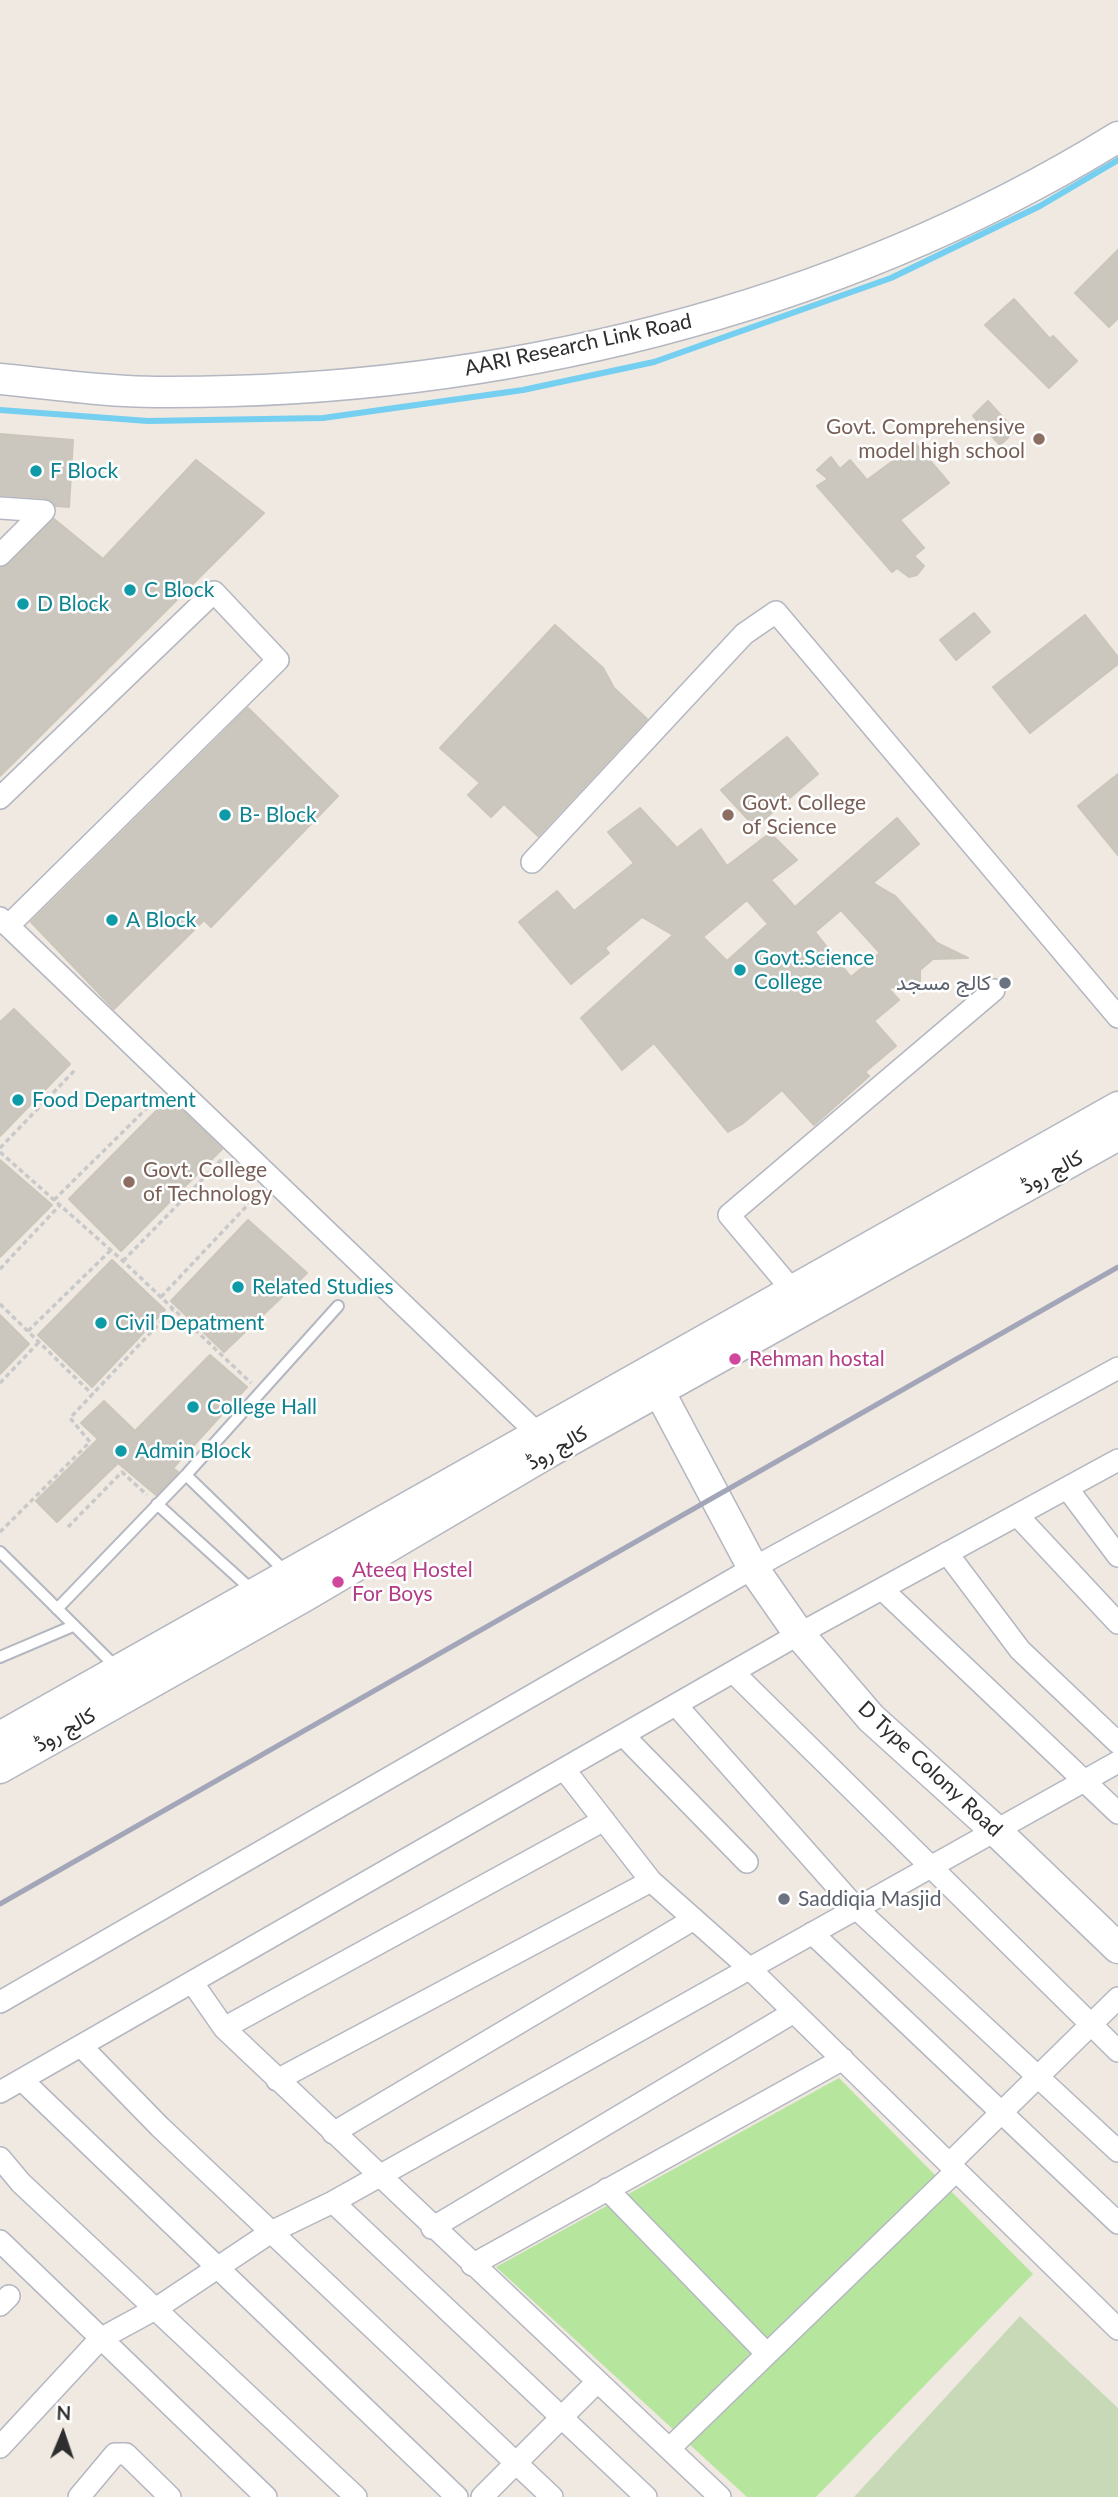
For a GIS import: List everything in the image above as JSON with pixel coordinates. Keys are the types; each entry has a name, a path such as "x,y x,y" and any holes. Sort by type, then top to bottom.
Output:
{"main road":[{"name":"AARI Research Link Road","path":"0,379 155,392 254,390 425,376 591,346 697,320 838,273 960,224 1036,185 1118,137"},
{"name":"کالج روڈ","path":"0,1768 254,1593 1118,1107"},
{"name":"کالج روڈ","path":"0,1737 129,1679 665,1388 1118,1135"},
{"name":"D Type Colony Road","path":"665,1388 760,1565 805,1631 871,1718 1118,1928"},
{"name":"D Type Colony Road","path":"1000,1827 1118,1948"}],"street":[{"path":"0,508 44,511 0,555"},
{"path":"0,798 214,592 278,660 4,922 536,1432"},
{"path":"532,862 744,634 776,612 1118,1017"},
{"path":"793,1291 729,1215 994,990"},
{"path":"0,2002 760,1565 1118,1368"},
{"path":"0,2092 805,1631 1118,1460"},
{"path":"1067,1488 1117,1552"},
{"path":"1017,1515 1118,1623"},
{"path":"947,1553 1020,1650 1118,1743"},
{"path":"882,1589 1118,1813"},
{"path":"733,1672 1118,2051"},
{"path":"676,1705 856,1908 1118,2151"},
{"path":"623,1735 747,1862"},
{"path":"0,2447 100,2339 157,2308 271,2232 333,2202 1118,1762"},
{"path":"564,1769 651,1881 749,1968 1118,2329"},
{"path":"223,2028 604,1820"},
{"path":"277,2080 651,1881"},
{"path":"333,2133 694,1919"},
{"path":"812,1933 1118,2223"},
{"path":"192,1982 223,2028 720,2497"},
{"path":"669,2449 767,2354 1118,1998"},
{"path":"432,2228 794,2012"},
{"path":"81,2046 160,2127 552,2497"},
{"path":"472,2264 843,2059"},
{"path":"22,2080 457,2497"},
{"path":"0,2158 21,2183 356,2497"},
{"path":"607,2189 767,2354"},
{"path":"333,2202 646,2497"},
{"path":"0,2241 266,2497"},
{"path":"482,2497 597,2382"},
{"path":"79,2497 115,2455 121,2452 170,2497"}],"lane":[{"path":"57,1609 186,1475 338,1306"},
{"path":"186,1475 288,1575"},
{"path":"157,1503 254,1593"},
{"path":"0,1552 129,1679"},
{"path":"0,1657 74,1626"}],"path":[{"path":"76,1069 0,1150 123,1261 260,1392"},
{"path":"54,1200 154,1101"},
{"path":"123,1261 223,1158"},
{"path":"161,1297 257,1195"},
{"path":"0,1269 60,1206"},
{"path":"27,1331 111,1250"},
{"path":"0,1304 93,1395"},
{"path":"0,1532 90,1441 70,1418 173,1308"},
{"path":"0,1383 39,1342"},
{"path":"68,1527 122,1472 157,1503"}],"green space":[{"path":"839,2078 1033,2274 816,2497 747,2497 496,2267"},
{"path":"1020,2316 1118,2408 1118,2497 854,2497"}],"building":[{"path":"1118,250 1118,318 1109,327 1075,293"},
{"path":"1014,299 1050,339 1053,336 1077,361 1049,388 985,325"},
{"path":"988,401 1015,431 1000,445 973,416"},
{"name":"F Block","path":"0,434 73,440 69,507 56,506 45,498 0,495"},
{"path":"916,444 949,483 900,520 924,548 914,556 924,566 917,575 909,577 897,568 892,572 817,486 828,479 817,470 831,457 840,469 850,460 867,480"},
{"name":"C Block","path":"196,460 264,513 0,776 0,568 9,564 54,519 103,559"},
{"path":"974,613 990,632 956,660 940,640"},
{"path":"1085,615 1118,657 1118,664 1030,733 993,687"},
{"path":"555,625 603,668 614,688 647,719 538,836 504,804 491,817 468,795 480,783 440,748"},
{"name":"B- Block","path":"248,708 338,796 211,927 204,920 114,1009 31,922"},
{"path":"787,737 818,774 755,827 721,790"},
{"path":"1118,774 1118,855 1078,806"},
{"name":"Govt.Science College","path":"640,808 677,848 701,829 727,866 770,833 797,860 771,880 795,907 897,818 919,844 873,883 895,896 937,943 968,958 933,959 920,970 920,984 888,988 899,1000 874,1021 896,1046 865,1072 869,1076 814,1125 782,1090 742,1124 728,1132 654,1043 622,1070 581,1018 673,935 642,917 605,948 609,953 571,984 519,922 557,891 574,911 634,863 608,832","holes":["747,900 768,924 727,961 703,937","841,910 880,953 851,977 815,932"]},
{"name":"Food Department","path":"14,1009 70,1064 0,1136 0,1022"},
{"path":"169,1098 222,1149 121,1251 69,1199"},
{"path":"0,1160 52,1205 0,1257"},
{"name":"Related Studies","path":"248,1220 307,1273 224,1352 171,1301"},
{"name":"Civil Depatment","path":"112,1260 165,1310 92,1387 38,1335"},
{"path":"0,1315 29,1344 0,1374"},
{"path":"210,1355 247,1387 173,1468 178,1472 156,1495 118,1463 57,1522 36,1501 98,1439 81,1423 104,1401 135,1431"}],"waterway":[{"path":"0,410 148,421 323,418 523,390 654,362 891,278 1040,206 1118,160"}],"railway":[{"path":"0,1904 1118,1267"}],"place":[{"name":"Govt. Comprehensive model high school","path":"1039,439"},
{"name":"F Block","path":"36,471"},
{"name":"C Block","path":"130,590"},
{"name":"D Block","path":"23,604"},
{"name":"B- Block","path":"225,815"},
{"name":"Govt. College of Science","path":"728,815"},
{"name":"A Block","path":"112,920"},
{"name":"Govt.Science College","path":"740,970"},
{"name":"کالج مسجد","path":"1005,983"},
{"name":"Food Department","path":"18,1100"},
{"name":"Govt. College of Technology","path":"129,1182"},
{"name":"Related Studies","path":"238,1287"},
{"name":"Civil Depatment","path":"101,1323"},
{"name":"Rehman hostal","path":"735,1359"},
{"name":"College Hall","path":"193,1407"},
{"name":"Admin Block","path":"121,1451"},
{"name":"Ateeq Hostel For Boys","path":"338,1582"},
{"name":"Saddiqia Masjid","path":"784,1899"}]}
